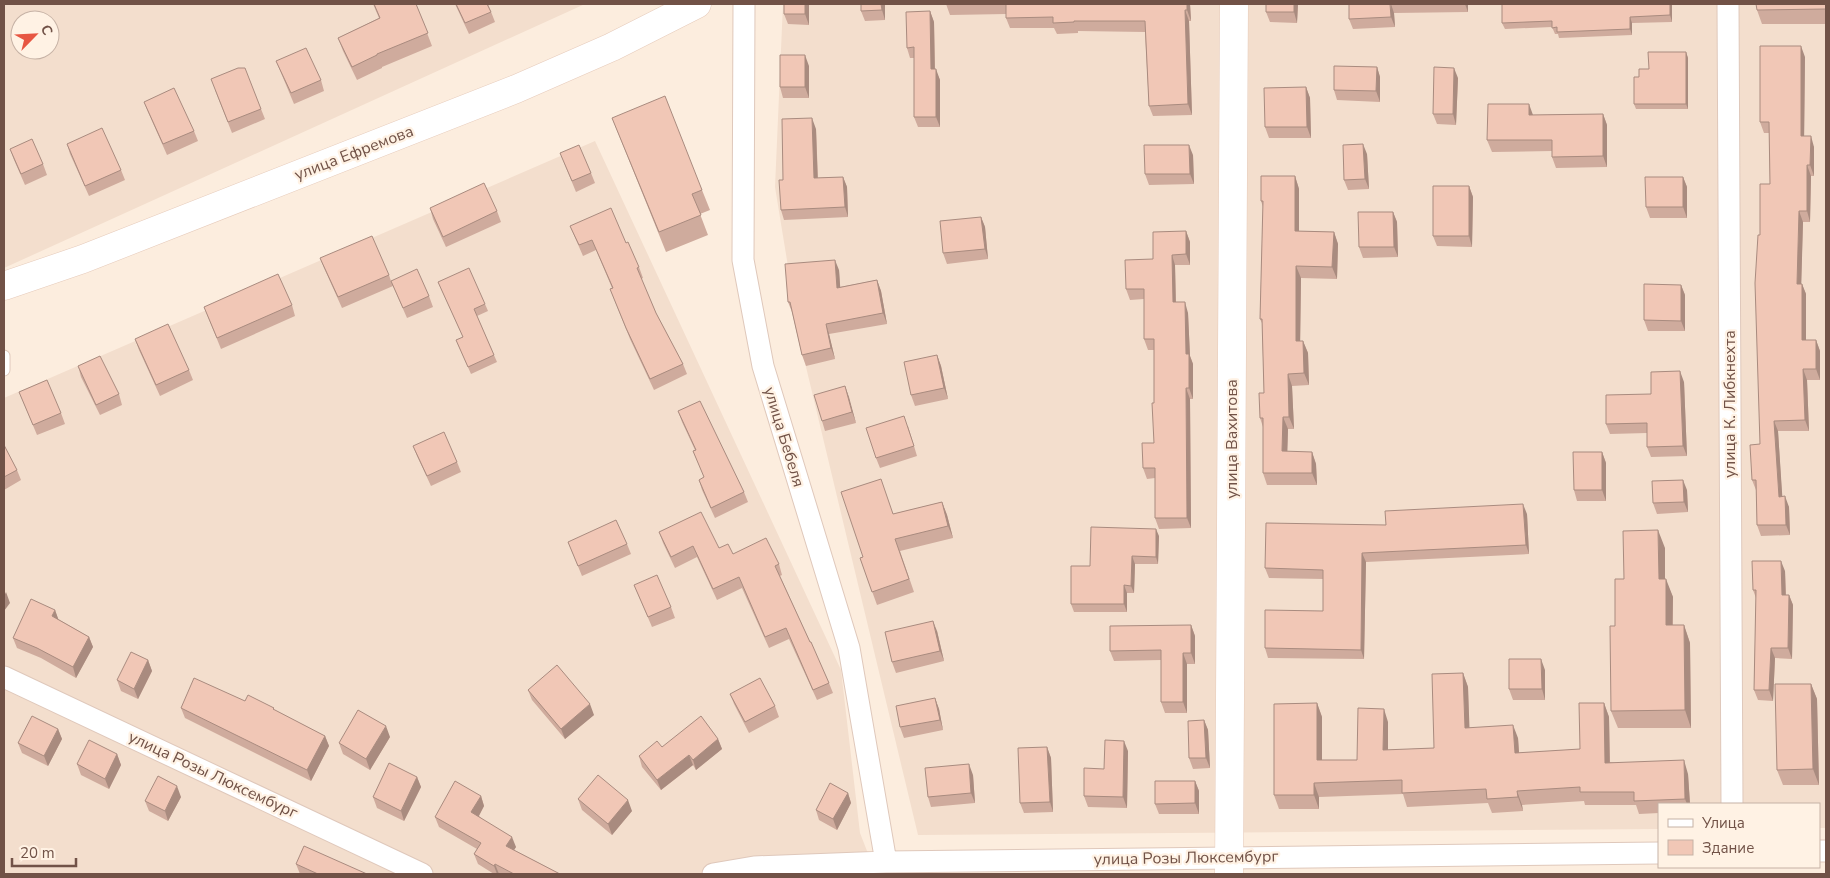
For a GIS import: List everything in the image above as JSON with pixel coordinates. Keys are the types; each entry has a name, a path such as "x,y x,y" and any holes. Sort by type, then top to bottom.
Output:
{"main road":[{"name":"улица Ефремова","path":"4,286 83,259 516,89 612,47 697,4"},
{"name":"улица Вахитова","path":"1229,866 1234,4"}],"street":[{"name":"улица Бебеля","path":"744,4 743,260 762,366 849,648 886,862"},
{"name":"улица К. Либкнехта","path":"1728,4 1732,803"},
{"name":"улица Розы Люксембург","path":"4,676 422,874"},
{"name":"улица Розы Люксембург","path":"713,874 886,862 1229,866 1658,853"}],"lane":[{"path":"4,356 4,370"}],"shaded area":[{"path":"4,4 585,4 4,268"},
{"path":"783,4 1826,4 1826,828 1820,828 1820,803 1658,803 1658,829 918,835 801,346 775,187"},
{"path":"595,141 841,670 860,833 876,874 4,874 4,398"}],"building":[{"path":"374,4 416,4 428,33 377,54 352,67 338,38 380,18"},
{"path":"456,4 487,4 491,12 465,23"},
{"path":"784,4 805,4 805,14 784,14"},
{"path":"861,4 881,4 882,10 861,11"},
{"path":"1006,4 1187,4 1187,10 1185,10 1188,104 1149,106 1145,21 1074,21 1053,23 1053,17 1006,18"},
{"path":"1266,4 1294,4 1294,12 1266,12"},
{"path":"1349,4 1390,4 1391,17 1349,19"},
{"path":"1502,4 1670,4 1670,15 1630,17 1630,29 1557,32 1557,27 1552,28 1552,21 1502,23"},
{"path":"1756,4 1826,4 1826,9 1757,10"},
{"path":"930,11 931,69 936,69 936,117 914,117 914,47 907,48 906,12"},
{"path":"1760,46 1801,46 1801,136 1811,136 1810,165 1807,165 1807,211 1799,211 1797,284 1802,284 1802,340 1816,340 1816,369 1803,369 1805,420 1774,421 1779,497 1785,496 1786,525 1757,525 1756,480 1752,480 1750,445 1760,444 1755,283 1758,235 1760,235 1760,184 1770,184 1769,122 1760,122"},
{"path":"306,48 321,80 291,93 276,61"},
{"path":"1648,52 1686,52 1686,104 1634,104 1634,77 1639,77 1639,69 1649,69"},
{"path":"780,55 805,55 805,87 780,87"},
{"path":"1334,66 1377,67 1376,91 1334,90"},
{"path":"1434,67 1454,68 1453,114 1433,114"},
{"path":"238,68 245,68 261,109 228,122 211,79"},
{"path":"1306,87 1307,127 1265,127 1264,88"},
{"path":"174,88 194,131 163,144 144,102"},
{"path":"665,96 702,190 692,194 701,215 659,232 612,118"},
{"path":"1488,104 1529,104 1529,115 1603,114 1603,156 1552,157 1552,140 1487,140"},
{"path":"812,118 814,178 843,177 845,207 781,210 779,180 783,180 782,119"},
{"path":"102,128 121,170 85,186 67,144"},
{"path":"32,139 43,164 21,174 10,149"},
{"path":"1363,144 1365,179 1344,180 1343,145"},
{"path":"579,145 591,173 572,181 560,153"},
{"path":"1144,145 1189,145 1190,174 1145,174"},
{"path":"1261,176 1295,176 1295,231 1334,232 1332,267 1296,266 1296,341 1303,341 1304,373 1288,374 1289,417 1283,417 1282,451 1312,452 1312,473 1263,473 1263,418 1260,418 1259,393 1264,393 1262,319 1260,319 1263,201 1261,201"},
{"path":"1645,177 1683,177 1683,207 1646,207"},
{"path":"484,183 497,211 443,237 430,208"},
{"path":"1433,186 1469,186 1469,236 1433,236"},
{"path":"611,208 639,267 637,268 656,313 683,364 650,379 626,328 610,289 613,288 592,240 579,245 570,226"},
{"path":"1358,212 1393,212 1394,247 1359,247"},
{"path":"981,217 985,249 943,253 940,221"},
{"path":"1186,231 1186,254 1172,255 1173,302 1185,302 1186,354 1189,354 1189,388 1186,388 1187,518 1155,518 1155,468 1143,468 1142,443 1154,443 1152,403 1154,403 1154,339 1144,339 1144,289 1126,289 1125,260 1153,259 1153,232"},
{"path":"372,236 389,275 338,297 320,258"},
{"path":"835,260 837,288 877,280 883,313 826,324 831,348 802,355 790,302 788,302 785,264"},
{"path":"469,268 485,304 474,309 494,355 468,367 456,340 463,337 438,282"},
{"path":"417,269 429,296 403,308 391,281"},
{"path":"278,274 292,305 217,338 204,307"},
{"path":"1644,284 1681,285 1681,321 1644,320"},
{"path":"168,324 189,370 156,385 135,339"},
{"path":"937,355 944,388 911,395 904,362"},
{"path":"100,356 119,394 96,405 78,366"},
{"path":"1680,371 1683,446 1647,447 1647,423 1606,424 1606,395 1651,394 1651,372"},
{"path":"47,380 61,413 33,425 19,392"},
{"path":"845,386 852,412 822,421 814,395"},
{"path":"700,401 744,492 711,508 699,480 704,477 693,451 696,450 678,411"},
{"path":"904,416 914,446 876,458 866,428"},
{"path":"444,432 457,462 427,476 413,446"},
{"path":"4,445 17,470 4,477"},
{"path":"1573,452 1602,452 1602,490 1574,490"},
{"path":"881,479 893,514 942,502 948,526 895,539 909,579 872,592 860,558 863,557 841,492"},
{"path":"1683,480 1684,502 1653,503 1652,481"},
{"path":"1523,504 1526,545 1362,553 1361,650 1265,648 1265,610 1323,611 1323,570 1265,568 1266,523 1386,525 1385,511"},
{"path":"701,512 719,548 728,544 733,554 766,538 779,564 775,566 829,683 813,690 786,628 765,637 739,577 713,589 693,546 671,557 659,532"},
{"path":"616,520 627,544 578,566 568,542"},
{"path":"1091,527 1156,529 1156,557 1132,556 1131,586 1124,585 1124,604 1071,604 1071,566 1090,566"},
{"path":"1658,530 1659,579 1666,579 1666,625 1684,625 1685,710 1611,711 1610,626 1615,626 1615,579 1624,579 1623,531"},
{"path":"1752,561 1781,561 1782,595 1789,595 1788,648 1771,648 1769,690 1754,690 1756,590 1753,590"},
{"path":"657,575 671,607 648,617 634,585"},
{"path":"31,599 55,610 52,616 89,637 73,667 13,638"},
{"path":"933,621 940,651 892,662 885,632"},
{"path":"1191,625 1191,653 1183,653 1183,702 1161,702 1161,650 1110,651 1110,626"},
{"path":"131,652 148,660 134,689 117,680"},
{"path":"1509,659 1541,659 1542,689 1509,689"},
{"path":"557,665 590,704 561,729 528,690"},
{"path":"1463,673 1465,728 1513,725 1515,753 1580,749 1579,703 1604,703 1605,763 1684,760 1685,799 1634,801 1634,792 1580,792 1580,787 1517,791 1518,797 1487,799 1486,789 1402,793 1402,780 1314,783 1314,795 1274,795 1274,704 1317,703 1317,760 1357,760 1358,708 1384,709 1383,750 1434,748 1432,674"},
{"path":"194,678 245,701 248,695 325,736 307,770 181,708"},
{"path":"760,678 775,706 745,722 730,694"},
{"path":"1775,684 1811,684 1813,769 1777,770"},
{"path":"935,698 940,720 900,727 896,706"},
{"path":"358,710 386,726 366,759 339,743"},
{"path":"32,716 58,729 44,756 18,743"},
{"path":"701,716 718,739 693,760 689,755 657,780 639,756 657,741 662,747"},
{"path":"1204,720 1206,758 1189,758 1188,721"},
{"path":"89,740 117,754 105,779 77,764"},
{"path":"1105,740 1124,741 1123,797 1084,796 1084,768 1104,769"},
{"path":"1047,747 1050,802 1020,803 1018,748"},
{"path":"389,763 417,777 401,811 373,797"},
{"path":"969,764 971,793 928,797 925,768"},
{"path":"598,775 628,800 608,824 578,799"},
{"path":"158,776 177,786 165,811 145,801"},
{"path":"455,781 481,796 471,812 512,837 506,846 560,874 514,874 495,864 494,866 474,854 481,843 435,817"},
{"path":"1155,781 1195,781 1195,803 1155,804"},
{"path":"830,783 848,793 833,819 816,810"},
{"path":"304,846 367,874 318,874 296,864"}]}
